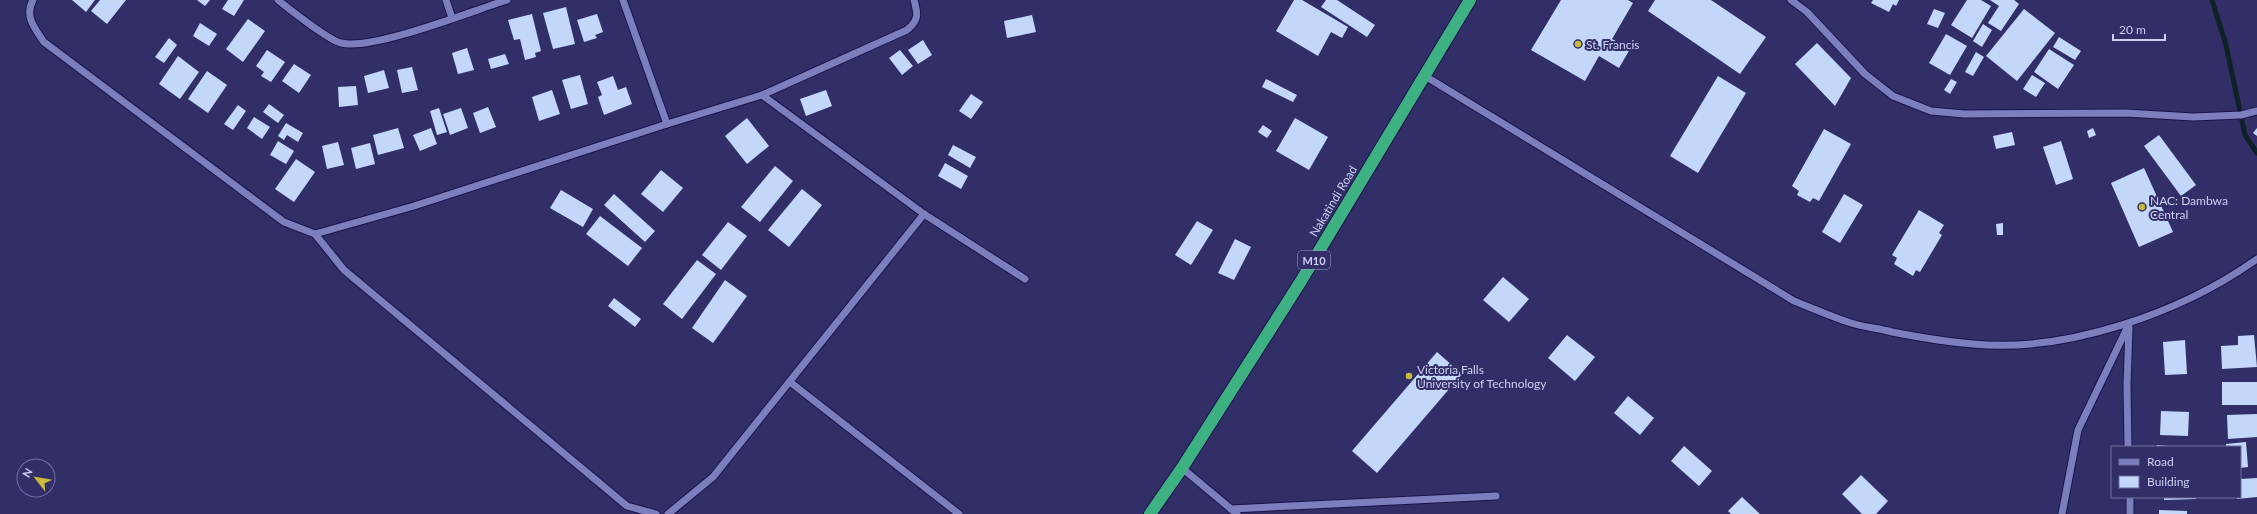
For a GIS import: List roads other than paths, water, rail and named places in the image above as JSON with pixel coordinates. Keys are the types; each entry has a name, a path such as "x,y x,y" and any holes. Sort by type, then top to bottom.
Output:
{"highway":[{"name":"Nakatindi Road","path":"1150,514 1182,468 1301,281 1470,0"}],"street":[{"path":"33,0 30,6 30,21 44,42 284,222 315,234 344,270 627,506 656,514"},
{"path":"278,0 340,43 356,44 402,35 507,0"},
{"path":"446,0 452,18"},
{"path":"623,0 667,124"},
{"path":"315,234 414,206 667,124 762,95 907,30 916,22 918,14 914,0"},
{"path":"1791,0 1807,12 1865,74 1893,96 1931,111 1964,114 2126,113 2193,117 2241,115 2257,111"},
{"path":"1425,76 1794,301 1848,322 1916,336 1974,344 2033,343 2129,324 2175,306 2242,270 2257,259"},
{"path":"762,95 924,214 1026,279"},
{"path":"668,514 713,477 924,214"},
{"path":"2128,446 2127,385 2129,324"},
{"path":"2062,514 2078,430 2129,324"},
{"path":"790,382 959,514"},
{"path":"1182,468 1237,514"},
{"path":"1230,509 1496,496"},
{"path":"2130,498 2130,514"}],"waterway":[{"path":"2212,0 2226,45 2245,135 2257,153"}],"place":[{"name":"St. Francis","path":"1578,44"},
{"name":"NAC: Dambwa Central","path":"2142,207"},
{"name":"Victoria Falls University of Technology","path":"1409,376"}]}
